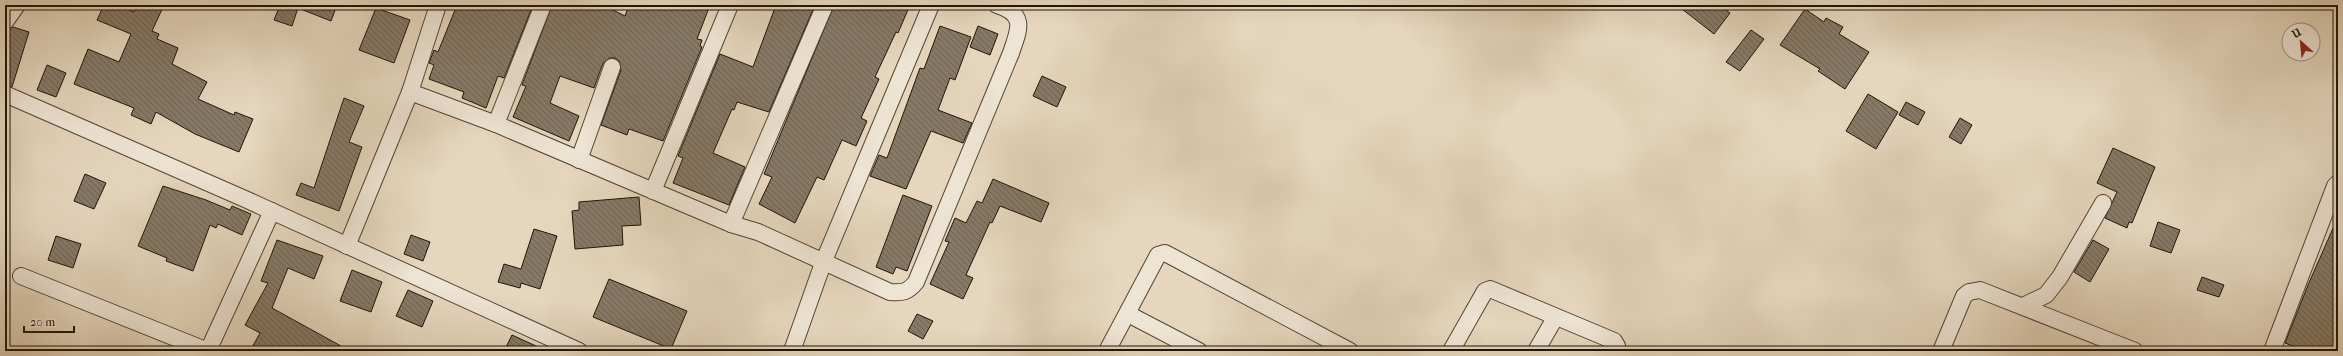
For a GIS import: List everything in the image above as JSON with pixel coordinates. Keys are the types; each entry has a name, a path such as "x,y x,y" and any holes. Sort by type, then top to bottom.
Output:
{"street":[{"path":"5,22 17,5"},
{"path":"347,246 410,92 438,5"},
{"path":"496,124 543,5"},
{"path":"653,191 730,5"},
{"path":"732,224 825,5"},
{"path":"792,351 823,264 931,5"},
{"path":"410,92 496,124 732,224 758,232 823,264 890,292 899,293 908,291 916,282 1011,53 1019,28 1015,14 1008,9 997,5"},
{"path":"579,160 612,67"},
{"path":"5,94 272,212 579,351"},
{"path":"2272,351 2335,186 2338,183"},
{"path":"2023,306 2046,295 2060,277 2104,203"},
{"path":"20,276 208,351 272,212"},
{"path":"1107,351 1158,255 1165,253 1350,351"},
{"path":"1451,351 1485,291 1490,289 1555,318 1614,341 1617,346 1614,351"},
{"path":"1941,351 1964,296 1969,292 1980,290 2135,351"},
{"path":"1128,314 1199,351"},
{"path":"1536,351 1555,318"}],"building":[{"path":"104,5 117,5 134,12 137,5 164,5 152,31 159,34 157,39 178,48 172,64 207,82 198,99 234,115 235,112 253,119 239,152 195,134 156,112 151,124 131,115 134,108 74,84 88,49 119,62 131,34 97,20"},
{"path":"280,5 337,5 331,21 298,8 292,26 274,20"},
{"path":"457,5 533,5 504,78 498,76 486,108 462,98 464,92 429,79 434,65 429,63 434,50 438,52"},
{"path":"552,5 603,5 625,16 629,5 710,5 697,39 702,40 700,46 702,47 663,141 629,129 627,135 601,125 621,70 619,61 615,58 610,58 603,63 594,88 560,76 550,103 579,116 569,141 513,117 526,86 522,85"},
{"path":"776,5 815,5 769,112 737,102 734,110 732,109 713,153 745,167 729,205 673,183 683,158 678,156 720,54 753,67"},
{"path":"834,5 910,5 898,33 896,32 875,77 879,79 861,118 867,121 856,146 842,140 824,180 817,177 795,223 759,204 772,177 764,174"},
{"path":"1677,5 1719,5 1730,13 1714,34"},
{"path":"376,8 410,20 394,63 359,50"},
{"path":"1805,9 1824,22 1826,18 1843,27 1839,34 1869,52 1845,89 1818,71 1820,69 1780,45"},
{"path":"940,26 971,37 955,80 950,78 938,110 972,123 963,143 931,131 906,189 870,176 879,155 887,158 920,68 924,69"},
{"path":"978,26 998,34 990,55 970,47"},
{"path":"13,27 29,32 12,87 5,85 5,37 7,31"},
{"path":"1751,30 1764,39 1740,71 1726,62"},
{"path":"47,65 66,73 56,97 37,90"},
{"path":"1042,76 1066,87 1057,107 1033,96"},
{"path":"1868,94 1898,112 1876,149 1846,131"},
{"path":"344,98 364,106 349,142 362,147 339,211 296,195 301,183 314,188"},
{"path":"1906,102 1925,112 1918,125 1899,115"},
{"path":"1960,118 1972,125 1961,144 1949,137"},
{"path":"2113,148 2155,167 2132,223 2129,222 2127,228 2105,218 2117,192 2097,183"},
{"path":"85,174 106,183 94,209 74,201"},
{"path":"993,179 1049,203 1041,222 1000,206 992,223 990,222 966,275 973,278 963,299 930,284 949,242 945,241 955,218 966,223 977,201 982,203"},
{"path":"163,186 206,200 230,210 232,206 251,214 242,235 218,224 216,228 210,225 193,271 166,261 167,258 138,246"},
{"path":"903,195 932,206 907,271 896,267 893,274 876,267"},
{"path":"639,197 641,225 622,226 623,245 575,249 572,211 579,210 579,202"},
{"path":"2338,217 2338,351 2306,351 2285,343 2308,285"},
{"path":"2158,222 2180,230 2171,253 2150,246"},
{"path":"534,229 557,236 540,289 521,283 520,288 498,282 504,264 521,269"},
{"path":"411,235 430,242 423,261 404,254"},
{"path":"56,236 81,244 73,268 48,260"},
{"path":"277,240 323,256 314,279 288,268 272,308 350,351 250,351 260,333 245,325 268,283 261,281"},
{"path":"2093,240 2109,249 2090,282 2074,272"},
{"path":"352,270 382,282 371,312 340,301"},
{"path":"2202,277 2224,285 2219,297 2197,290"},
{"path":"609,279 687,311 671,349 593,317"},
{"path":"408,290 433,301 422,327 396,316"},
{"path":"917,314 933,321 923,339 908,331"},
{"path":"512,335 547,351 504,351"}]}
